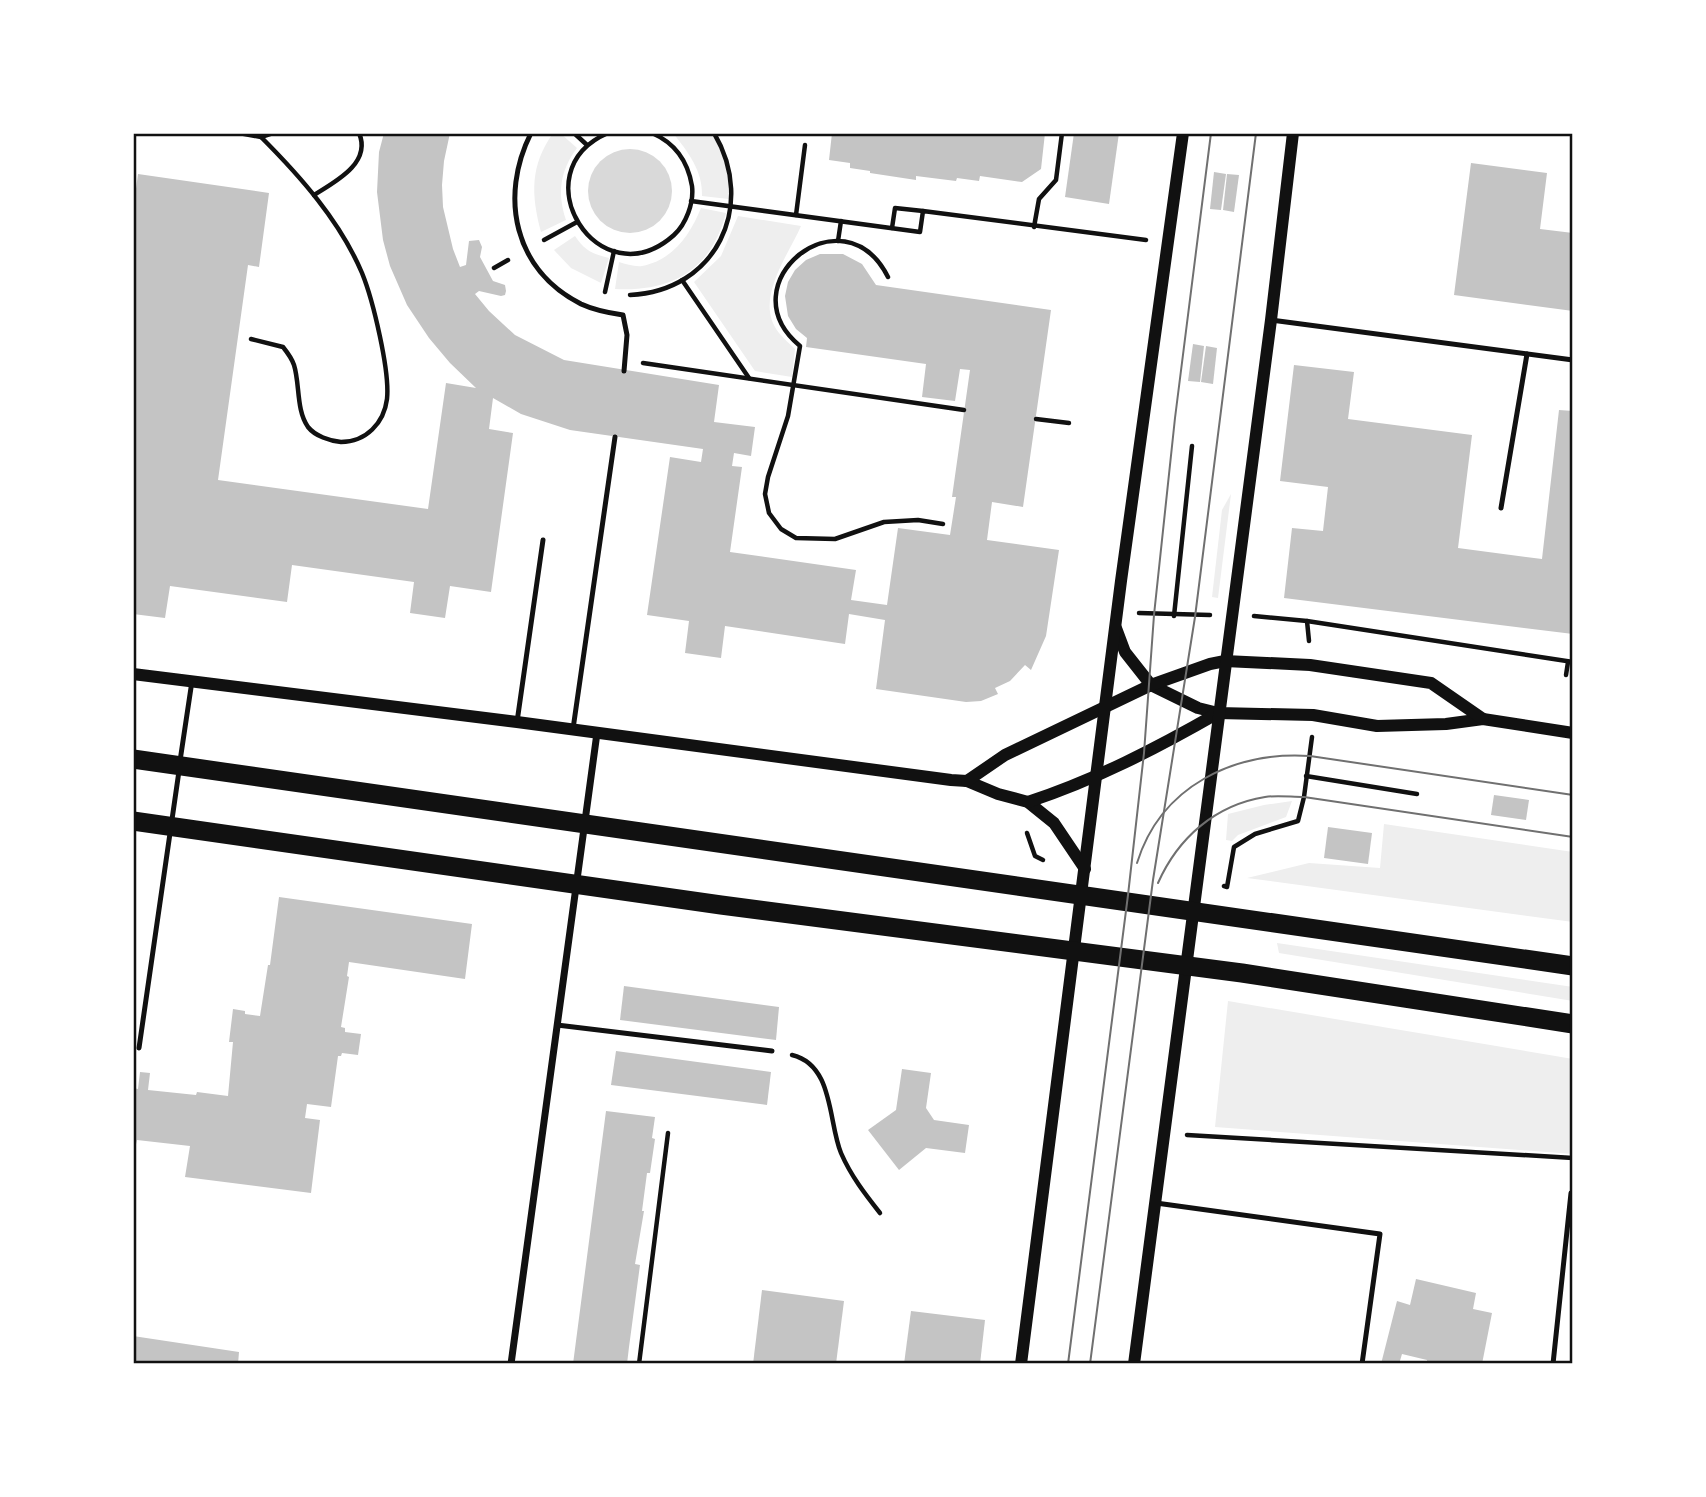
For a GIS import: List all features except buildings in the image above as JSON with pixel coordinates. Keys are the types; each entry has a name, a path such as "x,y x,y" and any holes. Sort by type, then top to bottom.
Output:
{"highway":[{"path":"133,759 1573,966"},
{"path":"133,821 721,905 1242,973 1573,1024"},
{"path":"133,834 159,825"}],"street":[{"path":"1021,1364 1115,625 1183,133"},
{"path":"1134,1364 1271,320 1293,133"},
{"path":"1115,625 1125,653 1151,685 1198,708 1218,713 1313,715 1377,726 1446,724 1483,719 1573,733"},
{"path":"967,781 1005,755 1151,685 1225,661 1310,665 1432,683 1483,719"},
{"path":"133,674 967,781 1028,802 1054,823 1085,869"},
{"path":"1028,802 1097,776 1175,738 1218,713"},
{"path":"511,1364 597,733"}],"lane":[{"path":"531,133 518,162 513,197 526,250 541,273 560,291 600,311 623,315 627,335 624,371"},
{"path":"1271,320 1573,360"},
{"path":"1501,508 1527,354"},
{"path":"573,729 615,437"},
{"path":"517,722 544,540"},
{"path":"139,1048 192,681"},
{"path":"557,1025 772,1051"},
{"path":"1553,1364 1571,1193"},
{"path":"1155,1203 1380,1234 1362,1364"}],"path":[{"path":"239,133 261,136 273,133"},
{"path":"314,195 338,181 353,167 361,153 363,141 359,133"},
{"path":"574,133 587,145"},
{"path":"608,133 587,145 572,170 568,184 572,214 594,242 614,251 640,253 666,242 684,222 691,201 692,186 684,161 670,143 652,133"},
{"path":"628,295 658,291 694,272 711,255 725,230 731,206 730,170 715,133"},
{"path":"1034,226 1040,199 1056,180 1062,133"},
{"path":"251,340 284,347 294,363 301,409 308,428 322,438 341,442 362,439 379,423 387,399 384,354 362,274 314,195 261,136"},
{"path":"796,215 805,145"},
{"path":"691,201 920,232 923,211"},
{"path":"892,228 895,208 1168,243"},
{"path":"838,241 841,221"},
{"path":"888,277 883,267 869,253 858,246 838,241 819,243 806,248 788,264 779,278 776,293 779,318 785,331 800,346 788,416 768,477 765,494 769,513 781,529 796,538 835,539 884,522 918,520 943,524"},
{"path":"600,311 614,251"},
{"path":"682,280 750,379"},
{"path":"605,292 615,295"},
{"path":"626,360 964,410"},
{"path":"1036,419 1069,423"},
{"path":"1174,615 1192,446"},
{"path":"1117,611 1174,615 1231,614 1307,621 1571,662 1566,675"},
{"path":"1197,883 1227,887 1234,847 1255,834 1298,821 1312,736"},
{"path":"1306,776 1417,794"},
{"path":"772,1051 798,1057 814,1069 828,1093 840,1151 855,1182 880,1213"},
{"path":"639,1364 668,1133"},
{"path":"1165,1134 1573,1158"}],"shaded area":[{"path":"553,133 560,133 577,148 567,165 562,182 566,220 541,232 534,193 536,169 545,145"},
{"path":"673,133 711,133 725,164 729,199 702,196 697,170"},
{"path":"622,149 638,149 654,156 665,167 672,183 669,207 660,221 638,233 622,233 606,226 595,215 588,199 588,183 595,167 606,156"},
{"path":"701,208 726,213 719,233 699,263 686,274 671,281 636,289 615,289 619,262 642,266 663,258 686,237"},
{"path":"738,216 801,226 775,279 770,307 772,320 779,333 795,349 792,377 755,371 694,282 721,256"},
{"path":"575,236 589,251 609,258 601,283 571,268 554,250"},
{"path":"1231,494 1218,598 1212,597 1222,510"},
{"path":"1292,801 1286,817 1238,835 1232,841 1226,840 1228,814"},
{"path":"1384,824 1573,852 1573,922 1247,878 1309,863 1380,868"},
{"path":"1277,943 1573,987 1573,1001 1279,953"},
{"path":"1228,1001 1573,1059 1573,1154 1215,1127"}],"tram line":[{"path":"1068,1364 1128,895 1175,418 1211,133"},
{"path":"1090,1364 1153,880 1195,617 1256,133"},
{"path":"1137,863 1148,836 1163,813 1182,794 1228,767 1254,760 1310,756 1573,795"},
{"path":"1158,883 1176,852 1200,826 1230,807 1270,796 1304,797 1573,837"}]}
